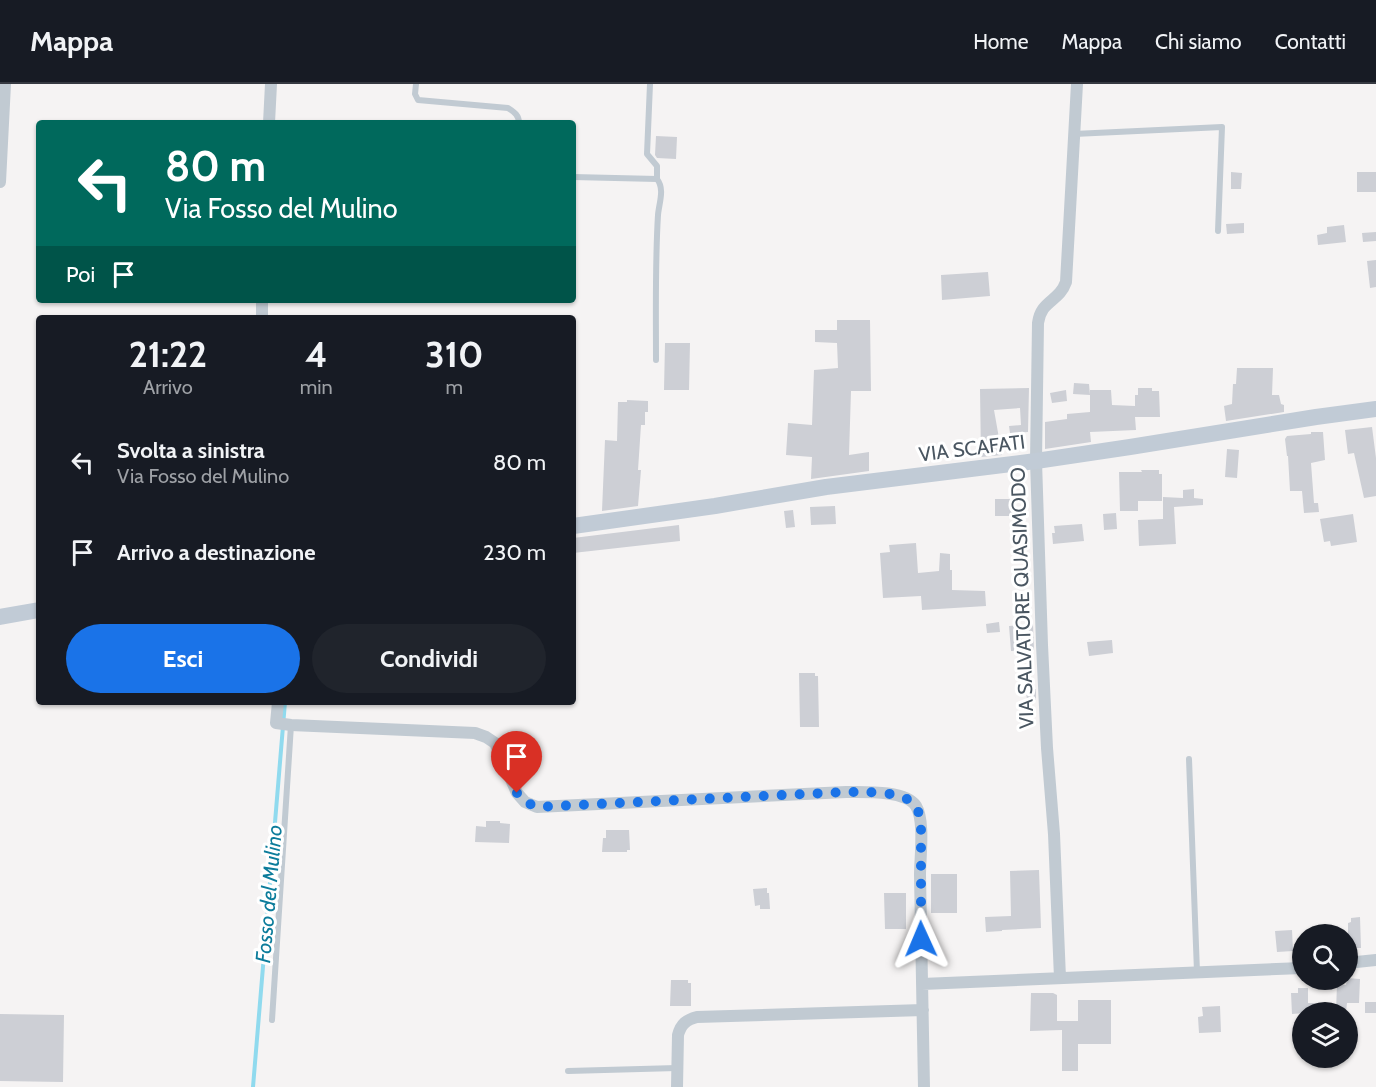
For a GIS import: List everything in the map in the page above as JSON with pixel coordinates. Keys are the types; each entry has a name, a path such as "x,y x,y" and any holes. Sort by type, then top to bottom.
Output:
{"street":[{"path":"0,182 5,84"},
{"path":"270,120 271,84"},
{"name":"VIA SALVATORE QUASIMODO","path":"1060,978 1042,645 1036,460 1038,323 1043,307 1058,296 1066,282 1077,84"},
{"name":"VIA SCAFATI","path":"576,526 715,507 826,487 1130,447 1376,409"},
{"path":"0,617 36,611"},
{"path":"278,705 276,723 475,733 486,737 495,743 517,793 525,802 537,807 846,792 892,794 909,799 916,806 921,821 924,1087"},
{"path":"922,984 1292,968"},
{"path":"677,1087 680,1028 684,1023 696,1017 923,1010"}],"lane":[{"path":"416,84 415,94 418,100 508,108 516,113 519,120"},
{"path":"650,84 647,154 657,166 657,179 661,191 657,233 656,360"},
{"path":"1074,134 1222,127 1218,231"},
{"path":"576,177 657,179"},
{"path":"272,1020 291,725"},
{"path":"1189,759 1197,972"},
{"path":"568,1071 677,1068"}],"building":[{"path":"656,136 677,137 676,159 657,158 655,155"},
{"path":"1231,172 1242,173 1241,189 1231,189"},
{"path":"1357,172 1376,172 1376,192 1357,192"},
{"path":"1244,223 1244,233 1227,234 1226,224"},
{"path":"1344,225 1346,242 1318,245 1317,235 1327,233 1327,227"},
{"path":"1376,232 1376,241 1363,242 1362,233"},
{"path":"1376,260 1376,287 1370,288 1367,261"},
{"path":"988,272 990,296 942,300 941,275"},
{"path":"837,320 870,320 871,391 851,391 849,455 869,452 869,471 811,479 812,457 786,455 788,423 812,425 814,370 838,368 837,343 815,342 815,330 837,330"},
{"path":"665,343 690,343 689,390 664,390"},
{"path":"1237,368 1273,368 1272,395 1279,395 1281,404 1284,405 1284,412 1226,421 1224,406 1232,404"},
{"path":"1074,383 1089,384 1090,395 1073,394"},
{"path":"1029,388 1028,432 1010,433 1009,426 1021,425 1020,408 994,410 1002,455 981,457 980,389"},
{"path":"1138,388 1152,388 1152,391 1159,391 1160,417 1135,417 1136,430 1090,432 1091,442 1045,449 1045,422 1067,419 1067,414 1090,412 1090,390 1111,390 1112,405 1135,406 1135,395 1138,395"},
{"path":"1066,390 1067,401 1052,403 1050,393"},
{"path":"627,400 648,401 645,425 641,425 638,506 602,511 605,440 617,441 618,402 627,402"},
{"path":"1372,427 1376,458 1376,496 1364,498 1354,453 1348,454 1345,430"},
{"path":"1311,432 1323,432 1325,460 1311,463 1314,503 1318,503 1319,512 1304,513 1302,491 1290,491 1285,439 1287,436 1311,434"},
{"path":"1227,449 1239,450 1237,478 1225,477"},
{"path":"1141,470 1159,470 1159,474 1162,474 1162,501 1138,501 1138,511 1120,511 1119,472 1142,472"},
{"path":"1194,489 1194,498 1203,499 1203,505 1174,507 1176,544 1139,546 1138,520 1163,519 1163,497 1183,498 1183,490"},
{"path":"995,499 1015,499 1015,516 995,516"},
{"path":"835,506 836,524 811,525 810,507"},
{"path":"793,510 795,527 786,528 784,511"},
{"path":"1116,513 1117,529 1104,530 1103,514"},
{"path":"1353,514 1357,542 1331,546 1330,541 1324,542 1320,519"},
{"path":"1082,524 1084,541 1053,544 1054,526"},
{"path":"679,525 680,541 576,553 576,538"},
{"path":"916,543 918,573 939,571 940,553 950,554 952,590 985,591 986,606 922,610 921,596 883,598 880,553 890,552 889,545"},
{"path":"999,622 1000,632 987,633 986,624"},
{"path":"1033,624 1034,650 1011,651 1009,626"},
{"path":"1112,640 1113,653 1089,656 1087,642"},
{"path":"799,673 815,673 815,676 818,676 819,727 800,727"},
{"path":"1026,689 1036,689 1036,700 1027,701"},
{"path":"486,821 510,824 509,843 475,842 476,826 486,827"},
{"path":"606,830 629,830 630,850 602,852"},
{"path":"1039,870 1041,928 986,932 985,917 1011,916 1010,871"},
{"path":"931,874 957,874 957,913 931,913"},
{"path":"767,888 770,909 760,909 760,905 755,906 753,889"},
{"path":"884,893 906,893 906,929 885,929"},
{"path":"1360,917 1361,948 1358,948 1358,924 1348,924 1351,918"},
{"path":"1292,930 1292,951 1277,952 1275,931"},
{"path":"1358,979 1360,979 1359,1003 1336,1002 1337,990 1358,990"},
{"path":"671,980 688,980 688,983 691,983 691,1006 670,1006"},
{"path":"1298,990 1308,990 1308,1002 1292,1002 1292,1014 1291,993 1298,993"},
{"path":"1031,993 1057,995 1057,1021 1078,1021 1078,1000 1111,1000 1111,1044 1078,1044 1078,1071 1062,1071 1062,1030 1030,1031"},
{"path":"1365,1002 1376,1002 1376,1013 1365,1013"},
{"path":"1220,1006 1221,1032 1199,1033 1198,1017 1203,1016 1202,1007"},
{"path":"0,1014 64,1015 63,1082 0,1081"}],"waterway":[{"name":"Fosso del Mulino","path":"253,1087 285,705"}],"route":[{"path":"517,793 525,802 537,807 846,792 892,794 909,799 916,806 921,821 921,939"}]}
